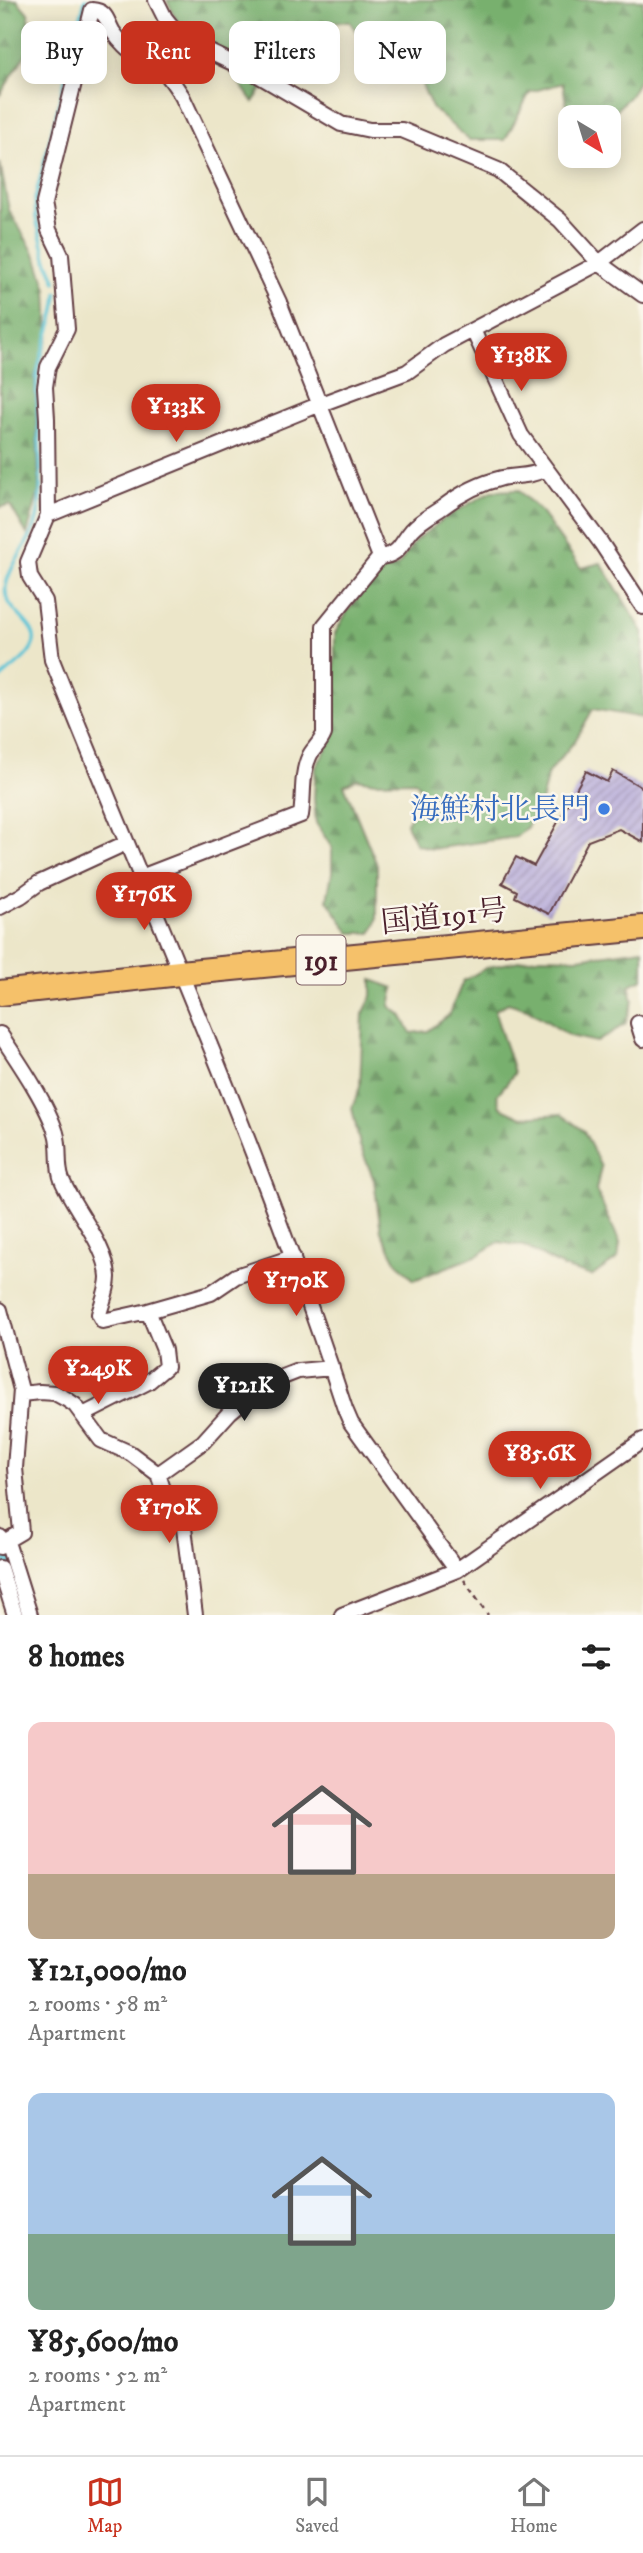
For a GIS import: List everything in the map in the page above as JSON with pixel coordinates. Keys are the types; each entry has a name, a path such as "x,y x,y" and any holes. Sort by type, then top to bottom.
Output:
{"highway":[{"name":"国道191号","path":"0,993 180,972 643,928"}],"street":[{"path":"156,0 165,18 182,39 256,74 341,124 370,130 402,130 498,170 560,220 599,263 643,295"},
{"path":"380,557 279,302 182,96 154,62 127,48 113,31 108,17 99,10 92,10 44,203 49,230 61,255 67,329 48,367 45,387 48,515 28,562 30,577 46,601 52,660 252,1149 351,1423 457,1570"},
{"path":"48,515 318,405 407,372 444,345 599,263 643,229"},
{"path":"473,330 521,435 601,543 643,607"},
{"path":"141,877 301,815 305,766 310,752 318,748 324,734 324,626 380,557 390,556 412,530 445,505 476,487 502,478 534,475 545,469"},
{"path":"0,906 39,883 126,843"},
{"path":"638,1023 643,1039"},
{"path":"0,1034 25,1072 55,1130 61,1177 92,1233 106,1267 108,1280 99,1314 103,1321 211,1293 236,1276 293,1257"},
{"path":"0,1310 21,1394 15,1468 21,1532 1,1542 9,1548 30,1615"},
{"path":"83,1415 148,1382 166,1367 164,1350 148,1311"},
{"path":"158,1474 203,1442 230,1412 262,1385 298,1371 332,1368"},
{"path":"21,1394 40,1391 55,1393 75,1405 101,1440 130,1453 158,1474 165,1495 184,1528 195,1615"},
{"path":"342,1615 457,1570 643,1440"},
{"path":"0,1568 15,1615"}],"path":[{"path":"457,1570 488,1615"}],"green space":[{"path":"0,0 17,0 29,14 29,21 21,21 21,61 0,95"},
{"path":"167,0 643,0 643,73 630,96 621,105 566,105 563,83 530,92 505,140 469,140 432,108 422,84 446,84 446,21 354,21 354,28 350,22 340,21 229,21 229,69 215,49 215,21 177,21"},
{"path":"240,84 266,84 253,102"},
{"path":"0,163 9,210 37,258 47,289 49,335 35,376 39,491 27,534 10,505 0,507"},
{"path":"518,490 540,511 581,568 601,563 643,632 643,718 593,709 575,741 548,773 541,802 527,827 516,837 432,849 416,844 406,824 425,796 415,781 375,782 357,779 344,785 377,865 377,921 371,933 350,933 327,900 332,873 332,848 316,823 314,798 316,767 330,743 334,722 335,633 347,612 379,571 398,566 416,540 448,516 492,491"},
{"path":"643,949 643,979 629,985 633,1001 625,1024 597,1042 570,1036 527,1009 508,1003 495,1010 514,1074 497,1095 500,1107 522,1117 561,1114 584,1131 601,1167 596,1190 620,1243 618,1258 592,1276 563,1267 524,1246 499,1242 478,1255 414,1280 396,1261 381,1232 374,1180 360,1146 352,1108 360,1087 363,1014 372,996 372,980 394,988 390,1006 401,1015 411,1033 428,1031 449,1015 463,981 488,967 541,957 578,958"}],"building":[{"name":"海鮮村北長門","path":"586,771 607,782 613,771 643,788 643,842 619,829 588,841 549,914 515,897 517,891 502,883 516,857 534,866"}],"waterway":[{"path":"56,282 46,258 36,218 35,199 85,0"},
{"path":"0,679 33,645 32,630 9,603 6,586 37,519 40,477 37,375 57,293"},
{"path":"0,1552 14,1592"}],"place":[{"name":"海鮮村北長門","path":"604,809"}]}
